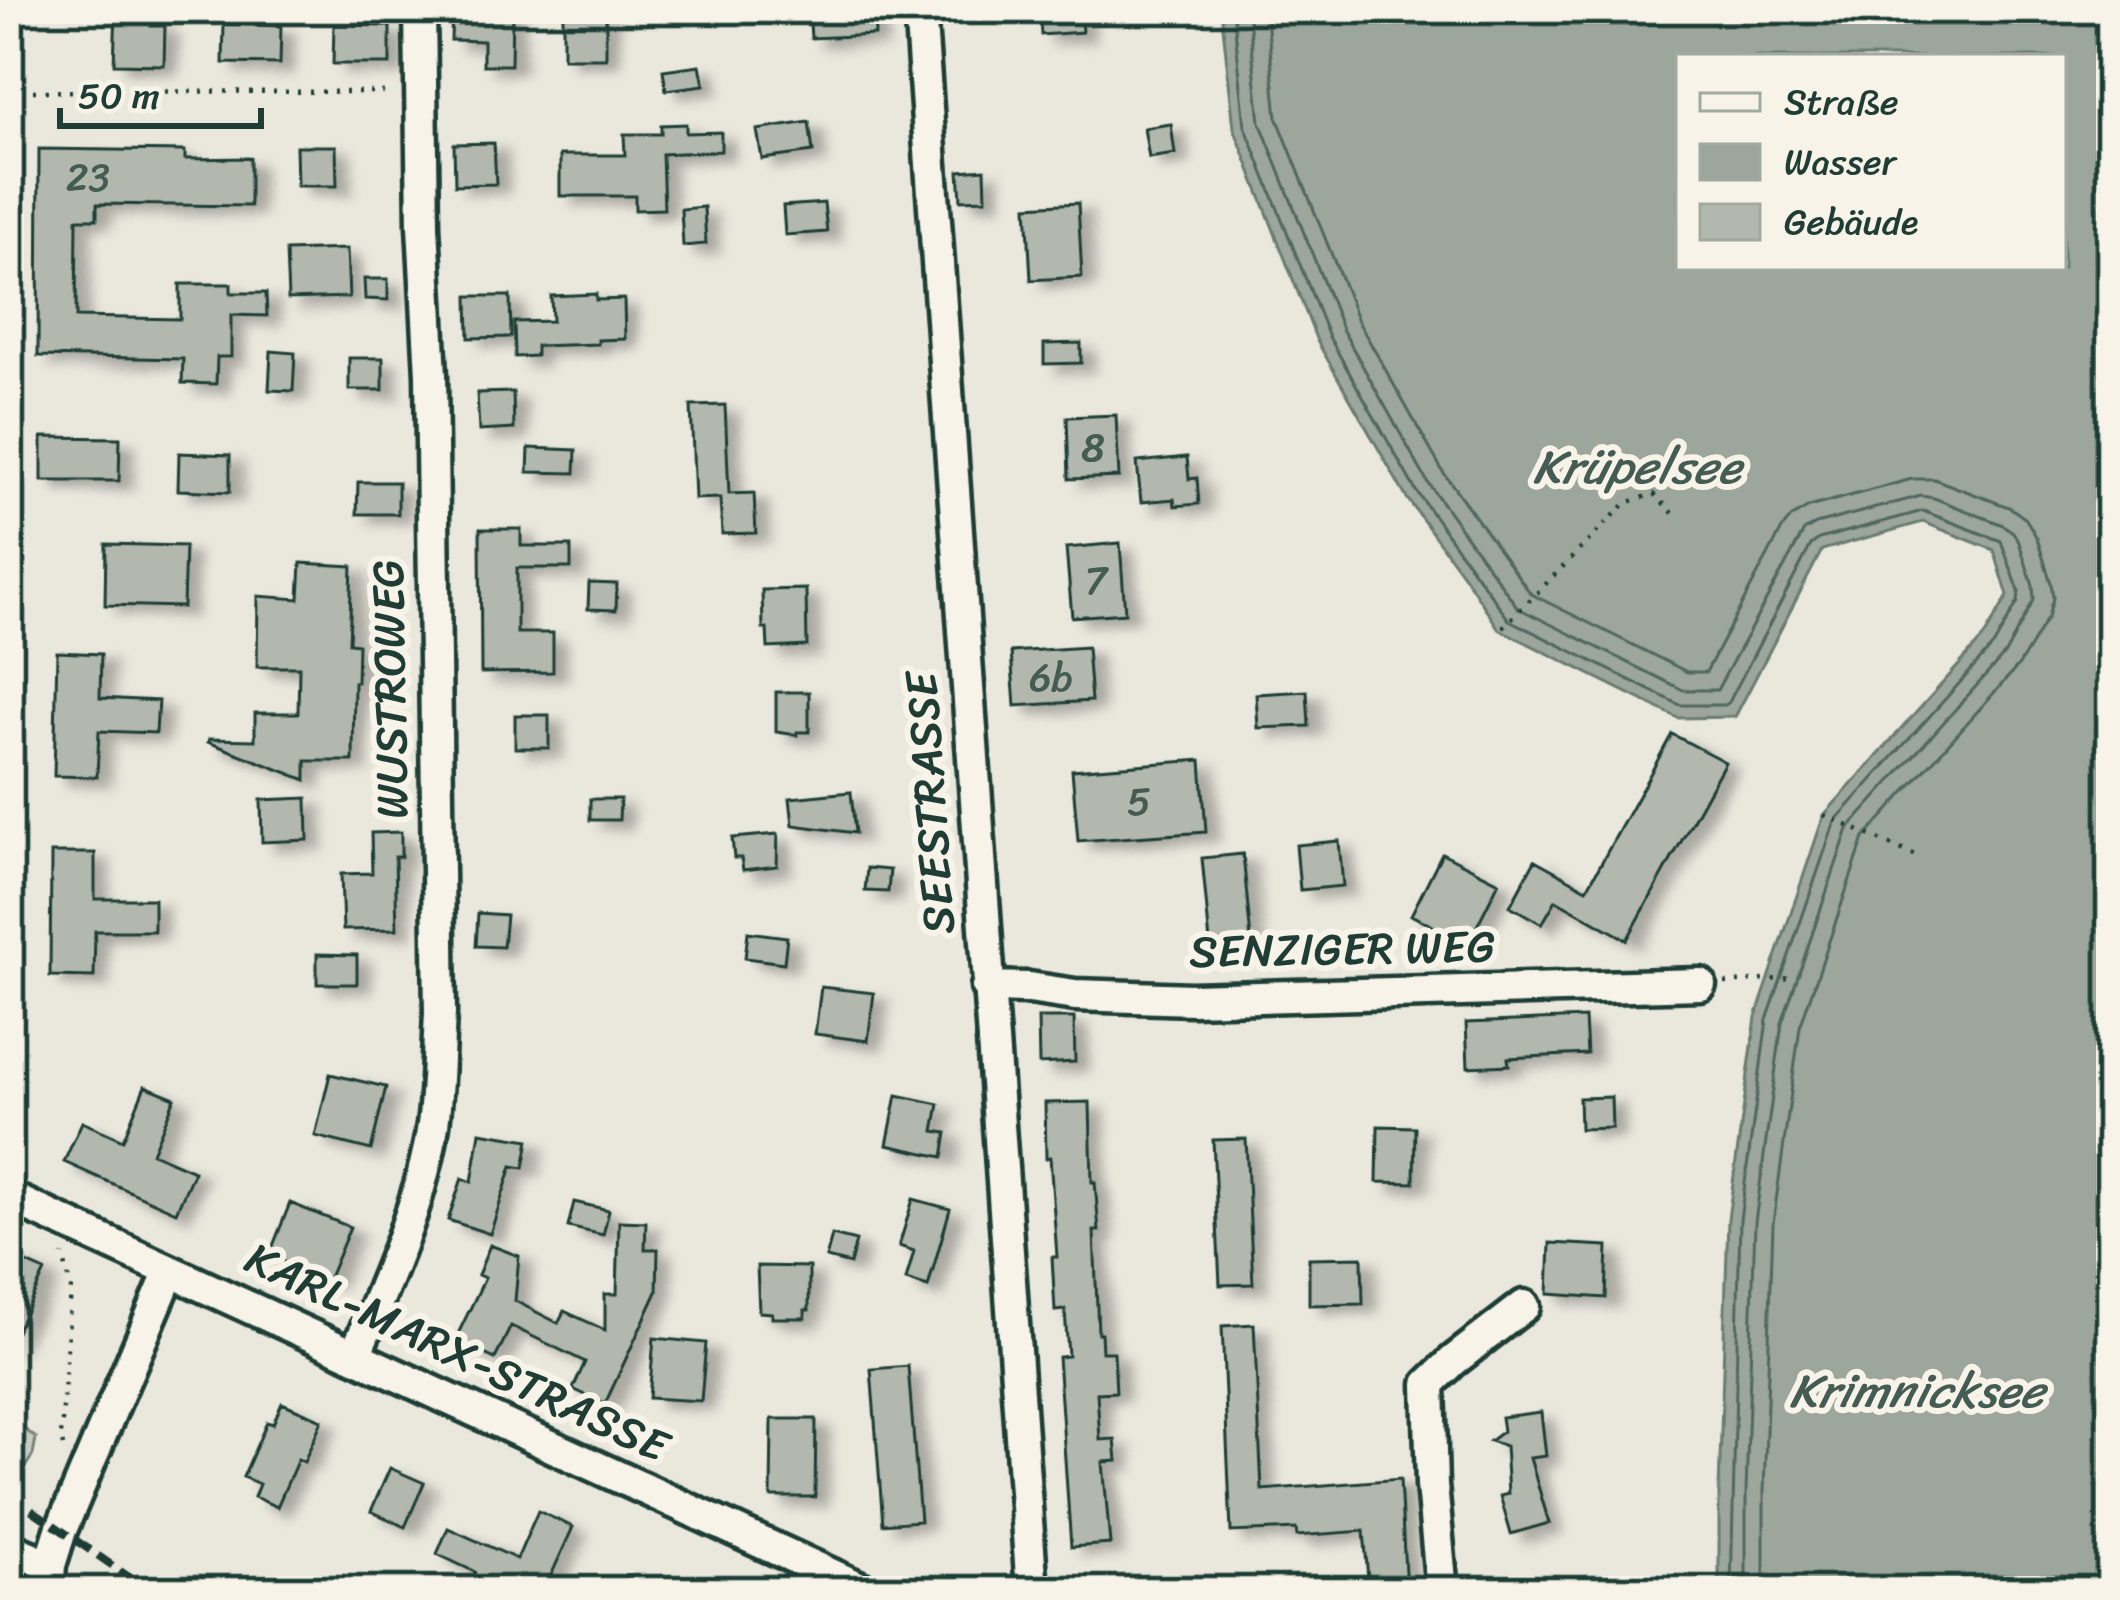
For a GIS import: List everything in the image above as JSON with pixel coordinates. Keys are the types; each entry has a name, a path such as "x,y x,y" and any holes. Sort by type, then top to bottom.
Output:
{"street":[{"name":"WUSTROWEG","path":"355,1355 411,1217 433,1125 440,1013 420,9"},
{"name":"SEESTRASSE","path":"920,9 1032,1591"},
{"name":"SENZIGER WEG","path":"987,987 1192,999 1700,984"},
{"name":"KARL-MARX-STRASSE","path":"9,1197 867,1591"},
{"path":"9,1548 49,1578 79,1487 170,1271"},
{"path":"1442,1591 1429,1384 1524,1306"}],"path":[{"path":"9,91 421,93"},
{"path":"1503,627 1626,503 1654,494 1676,516"},
{"path":"1824,815 1914,855"},
{"path":"1744,982 1791,978"},
{"path":"61,1250 70,1288 61,1437 66,1463 79,1487"}],"shaded area":[{"path":"9,1417 36,1438 33,1455 18,1478 9,1472"}],"water":[{"path":"1221,9 2111,9 2111,1591 1719,1591 1728,1219 1756,1017 1824,815 1984,637 2008,596 1994,550 1923,522 1822,550 1735,717 1678,718 1499,629 1406,497 1317,341 1234,128"}],"building":[{"path":"116,9 151,9 151,26 165,26 164,65 114,64"},
{"path":"452,9 512,9 511,65 483,65 483,41 451,40"},
{"path":"809,9 874,9 875,35 811,38"},
{"path":"1039,9 1080,9 1082,32 1041,35"},
{"path":"563,11 606,11 606,58 563,58"},
{"path":"224,24 281,26 280,64 223,63"},
{"path":"334,25 390,26 390,64 333,64"},
{"path":"700,65 704,85 666,90 663,70"},
{"path":"809,122 813,152 762,159 757,130"},
{"path":"686,124 686,133 721,132 721,151 662,154 664,209 635,210 635,196 560,196 560,155 625,155 624,134 661,134 661,125"},
{"path":"1171,124 1175,154 1149,158 1144,128"},
{"path":"494,143 496,184 455,185 454,144"},
{"path":"296,146 336,146 337,186 297,186"},
{"path":"39,149 185,151 185,159 250,158 250,206 97,204 97,219 77,219 76,317 180,319 180,284 231,284 231,293 266,293 267,316 231,315 231,357 217,357 216,384 182,383 183,359 38,356"},
{"path":"985,169 986,199 961,200 959,171"},
{"path":"824,203 827,232 785,235 783,206"},
{"path":"1078,203 1082,277 1031,280 1027,206"},
{"path":"704,207 706,244 683,246 681,209"},
{"path":"347,249 349,297 288,299 286,251"},
{"path":"364,279 388,279 388,300 365,299"},
{"path":"596,294 596,300 624,299 625,339 536,346 536,356 515,357 514,322 552,321 551,296"},
{"path":"468,296 510,296 511,337 469,338"},
{"path":"1081,343 1081,363 1044,364 1044,344"},
{"path":"271,351 295,353 293,391 269,390"},
{"path":"349,358 383,358 383,390 349,390"},
{"path":"513,392 514,429 479,431 477,393"},
{"path":"725,405 729,494 754,493 756,533 722,534 720,498 695,499 691,406"},
{"path":"1116,415 1119,477 1069,479 1067,417"},
{"path":"42,437 120,438 119,481 42,481"},
{"path":"529,448 576,450 575,473 528,472"},
{"path":"179,453 230,455 230,492 178,490"},
{"path":"1187,457 1189,479 1197,478 1199,504 1175,506 1174,499 1141,502 1137,462"},
{"path":"358,482 398,482 398,514 357,514"},
{"path":"480,529 521,529 521,546 571,546 571,568 517,568 517,633 553,633 553,672 481,673"},
{"path":"1120,543 1125,613 1072,617 1066,548"},
{"path":"106,544 185,546 183,607 105,605"},
{"path":"301,563 352,566 349,643 358,644 353,761 306,761 306,780 208,742 255,740 255,713 298,713 299,667 257,667 258,596 299,599"},
{"path":"589,583 617,584 616,610 588,609"},
{"path":"806,589 807,646 768,648 762,590"},
{"path":"1087,647 1091,701 1015,706 1011,652"},
{"path":"57,652 101,654 100,698 158,701 156,733 99,731 97,777 54,776"},
{"path":"1307,691 1309,726 1258,728 1256,694"},
{"path":"776,692 809,692 809,732 776,732"},
{"path":"515,715 549,715 549,748 515,748"},
{"path":"1672,734 1725,762 1627,940 1556,900 1542,924 1510,906 1535,860 1587,889"},
{"path":"1201,760 1206,832 1078,841 1072,770"},
{"path":"851,792 855,833 793,825 790,798"},
{"path":"307,798 308,840 262,842 261,800"},
{"path":"590,799 620,799 619,820 590,820"},
{"path":"401,832 401,857 395,857 397,929 343,930 341,874 372,873 371,833"},
{"path":"778,834 777,866 743,870 741,858 734,858 732,838"},
{"path":"1339,841 1343,886 1300,890 1296,845"},
{"path":"51,853 95,853 95,899 154,899 154,931 95,931 94,977 50,976"},
{"path":"1442,853 1499,882 1468,944 1411,915"},
{"path":"1243,854 1251,940 1210,943 1202,858"},
{"path":"867,868 890,870 888,892 865,891"},
{"path":"478,913 506,915 503,947 476,946"},
{"path":"748,932 787,937 784,963 745,958"},
{"path":"317,954 357,955 357,984 317,984"},
{"path":"821,987 874,993 868,1041 815,1034"},
{"path":"1038,1018 1074,1018 1075,1062 1039,1064"},
{"path":"1585,1018 1587,1054 1508,1058 1509,1065 1468,1067 1466,1023"},
{"path":"330,1074 386,1087 371,1150 315,1136"},
{"path":"145,1086 175,1098 152,1153 194,1171 176,1212 64,1162 82,1122 123,1140"},
{"path":"897,1095 939,1104 934,1131 947,1133 943,1157 887,1145"},
{"path":"1611,1097 1612,1128 1580,1129 1579,1098"},
{"path":"1090,1102 1099,1231 1094,1231 1098,1333 1102,1352 1114,1352 1116,1392 1097,1393 1100,1440 1115,1439 1117,1461 1103,1462 1110,1544 1071,1547 1058,1357 1068,1356 1065,1310 1055,1311 1052,1257 1057,1257 1045,1103"},
{"path":"1378,1126 1415,1127 1414,1183 1377,1182"},
{"path":"480,1132 529,1140 524,1168 512,1166 490,1234 448,1220 462,1178 472,1182"},
{"path":"1246,1139 1253,1284 1220,1285 1213,1140"},
{"path":"913,1199 950,1209 928,1287 906,1280 914,1251 899,1246"},
{"path":"574,1202 609,1210 603,1235 568,1227"},
{"path":"290,1203 350,1227 328,1280 269,1256"},
{"path":"619,1221 646,1222 645,1249 658,1249 657,1292 605,1404 573,1389 585,1362 511,1326 495,1359 455,1340 485,1278 478,1275 490,1245 519,1256 515,1301 558,1323 564,1311 605,1330 605,1294 617,1294"},
{"path":"832,1235 856,1241 850,1264 826,1258"},
{"path":"1550,1243 1608,1246 1606,1298 1548,1294"},
{"path":"9,1255 45,1271 9,1347"},
{"path":"1362,1257 1363,1304 1309,1305 1309,1258"},
{"path":"757,1266 809,1267 805,1318 772,1318 772,1313 759,1312"},
{"path":"1254,1324 1262,1490 1400,1479 1406,1591 1369,1591 1364,1531 1297,1536 1296,1529 1231,1532 1222,1326"},
{"path":"654,1338 706,1343 701,1401 649,1398"},
{"path":"908,1366 920,1521 883,1524 871,1369"},
{"path":"282,1403 322,1420 277,1507 254,1497 259,1484 243,1477 267,1422 273,1424"},
{"path":"1541,1412 1546,1456 1530,1458 1549,1523 1511,1534 1500,1496 1508,1494 1505,1446 1490,1441 1503,1431 1501,1417"},
{"path":"772,1419 816,1419 815,1497 771,1497"},
{"path":"390,1468 424,1483 405,1527 371,1511"},
{"path":"538,1511 573,1527 544,1591 467,1591 475,1572 437,1554 448,1528 517,1559"}],"railway":[{"path":"9,1494 149,1591"}],"water label":[{"name":"Krüpelsee","path":"1637,466"},
{"name":"Krimnicksee","path":"1917,1390"}]}
